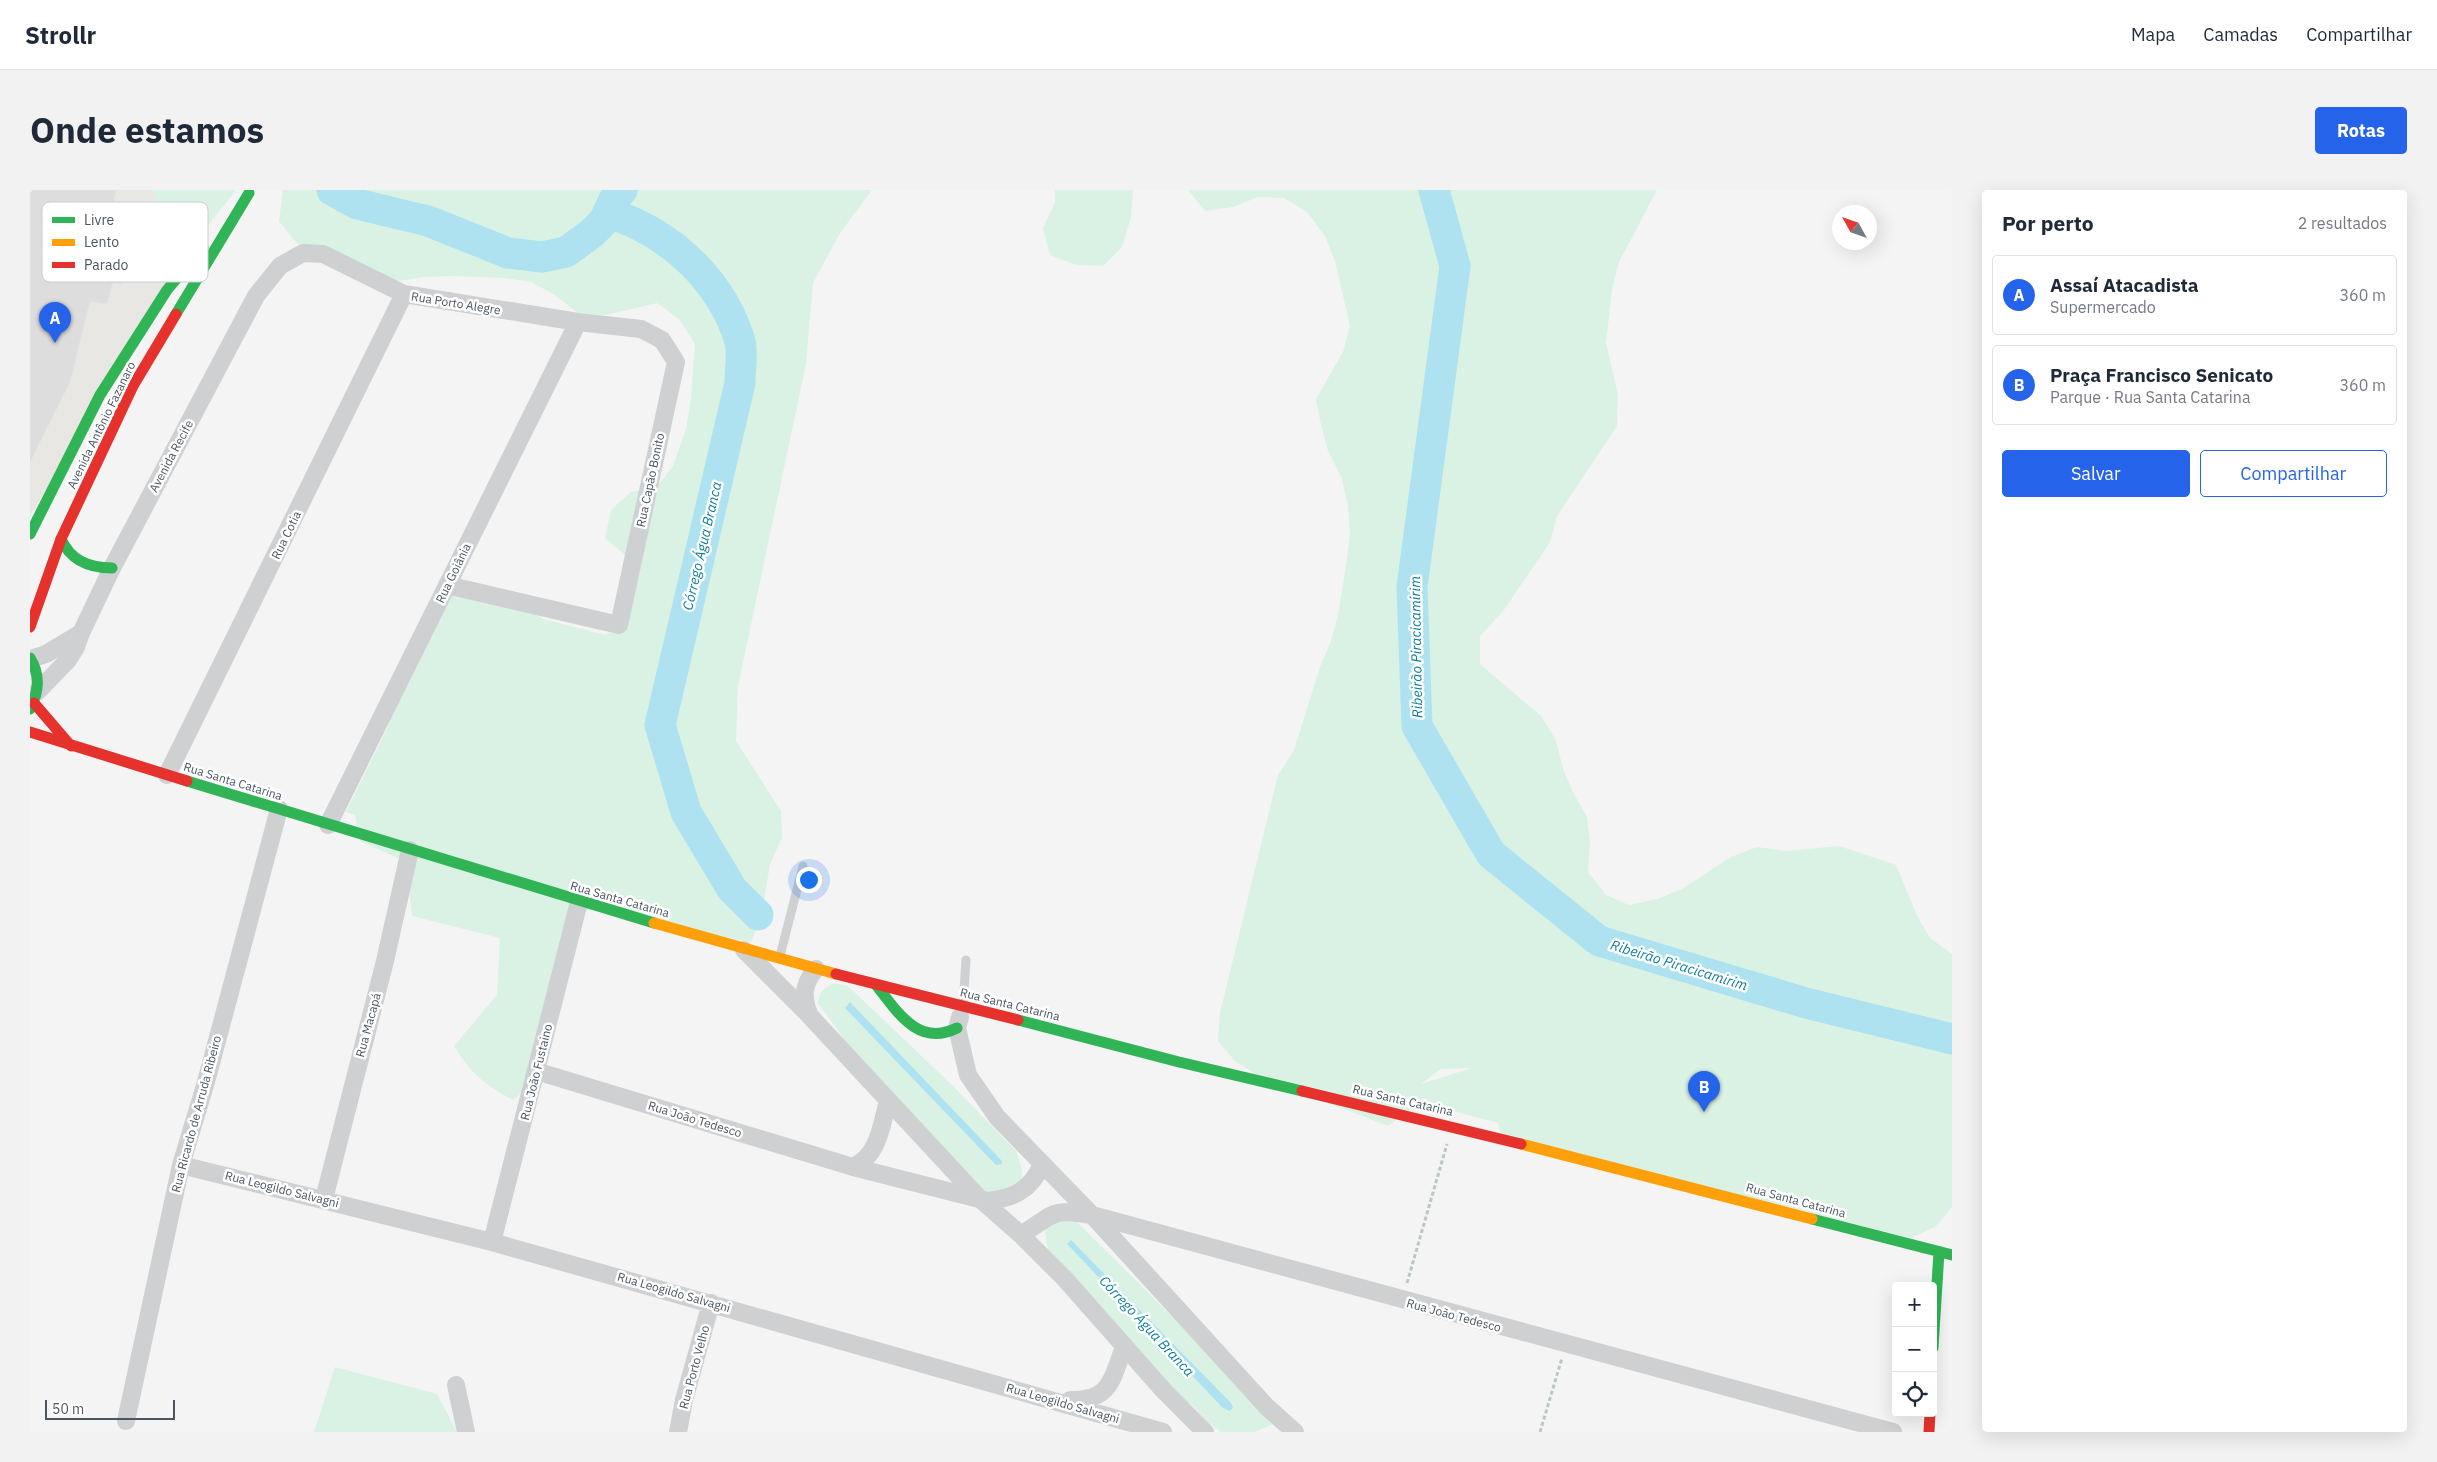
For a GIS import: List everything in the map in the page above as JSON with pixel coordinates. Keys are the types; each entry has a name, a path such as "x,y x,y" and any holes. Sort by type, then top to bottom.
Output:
{"street":[{"name":"Avenida Antônio Fazanaro","path":"208,241 250,192"},
{"name":"Avenida Antônio Fazanaro","path":"208,262 250,192"},
{"name":"Rua Porto Alegre","path":"266,283 280,266 303,253 323,254 404,294 578,322 641,329 662,340"},
{"name":"Avenida Antônio Fazanaro","path":"30,534 100,395 173,282"},
{"name":"Avenida Antônio Fazanaro","path":"30,627 61,539 133,386 196,282"},
{"name":"Avenida Recife","path":"34,701 68,660 76,647 81,632 112,568 251,305 266,283"},
{"name":"Rua Cotia","path":"167,775 404,294"},
{"name":"Rua Goiânia","path":"328,825 578,322"},
{"name":"Rua Capão Bonito","path":"447,585 619,625 676,362 662,340"},
{"path":"61,539 67,550 78,560 94,567 112,568"},
{"path":"71,746 34,701 37,670 31,658 46,654 81,632"},
{"name":"Rua Santa Catarina","path":"30,732 580,902 877,986 963,1006 1179,1062 1452,1126 1952,1255"},
{"name":"Rua Ricardo de Arruda Ribeiro","path":"126,1428 181,1165 206,1082 278,810"},
{"name":"Rua Macapá","path":"324,1199 385,961 410,850"},
{"name":"Rua João Fustaino","path":"492,1242 580,902"},
{"path":"744,949 809,1015 979,1198 1021,1235 1065,1279 1124,1347 1205,1432"},
{"path":"809,1015 804,1001 804,992 809,977 816,969"},
{"path":"877,986 902,1018 913,1026 936,1035 948,1035 958,1028"},
{"path":"963,1006 958,1028 968,1075 997,1117 1092,1215 1290,1432"},
{"name":"Rua João Tedesco","path":"536,1071 853,1167 987,1201 1004,1199 1015,1195 1036,1179 1042,1165"},
{"path":"853,1167 868,1157 875,1146 881,1133 888,1101"},
{"name":"Rua Leogildo Salvagni","path":"181,1165 492,1242 1163,1432"},
{"name":"Rua João Tedesco","path":"1021,1235 1055,1212 1092,1215 1566,1345 1893,1432"},
{"path":"1934,1327 1938,1252 1952,1249"},
{"name":"Rua Porto Velho","path":"678,1432 684,1400 711,1303"},
{"path":"1057,1401 1084,1400 1098,1397 1109,1386 1124,1347"},
{"path":"456,1385 466,1432"},
{"path":"1929,1432 1930,1417"}],"lane":[{"path":"779,959 803,866"},
{"path":"963,1006 966,960"}],"path":[{"path":"1402,1300 1452,1126"},
{"path":"1540,1432 1566,1345"}],"shaded area":[{"path":"30,190 161,190 169,202 42,202 42,282 171,282 30,516"}],"green space":[{"path":"152,190 236,190 208,225 208,202 157,202"},
{"path":"283,190 872,190 840,233 813,283 806,364 738,686 736,741 781,811 782,838 770,864 761,918 751,942 592,910 566,915 554,1029 534,1083 513,1100 479,1078 454,1046 497,995 500,938 412,916 409,863 360,841 355,815 346,812 386,731 397,702 409,683 452,595 464,598 484,593 531,607 543,619 606,635 612,630 625,555 605,538 611,510 631,492 657,487 673,466 686,429 691,398 695,344 679,319 657,303 606,315 578,313 555,295 531,282 504,278 452,276 424,277 398,281 319,259 296,242 279,221"},
{"path":"1055,190 1133,190 1131,217 1122,247 1103,266 1077,265 1050,255 1043,228 1055,202"},
{"path":"1188,190 1657,190 1619,262 1612,289 1606,343 1618,395 1617,426 1557,516 1550,542 1504,610 1480,636 1480,664 1541,716 1556,740 1563,769 1587,817 1590,844 1588,872 1606,895 1629,905 1657,899 1682,889 1731,857 1757,847 1786,851 1839,846 1896,865 1917,916 1930,938 1952,954 1952,1207 1935,1227 1911,1238 1501,1135 1498,1123 1414,1101 1410,1110 1388,1126 1258,1076 1235,1061 1218,1041 1220,1013 1278,775 1294,750 1338,615 1350,532 1348,506 1342,479 1328,451 1316,399 1343,352 1350,326 1335,261 1325,236 1307,212 1284,198 1258,197 1233,207 1205,211","holes":["1441,1069 1469,1069 1421,1084"]},
{"path":"834,983 848,986 954,1087 1016,1151 1022,1169 1021,1180 1012,1189 990,1197 847,1043 818,1003 823,991"},
{"path":"1068,1213 1266,1410 1276,1423 1254,1432 1221,1432 1177,1394 1048,1251 1044,1222"},
{"path":"335,1367 437,1394 457,1432 314,1432"}],"water":[{"path":"850,1002 1002,1161 1002,1164 996,1165 845,1008"},
{"path":"1071,1240 1231,1403 1233,1408 1229,1411 1222,1407 1067,1244"}],"building":[{"path":"30,190 116,190 114,202 42,202 42,282 122,282 122,284 113,283 107,304 90,302 70,383 30,463"}],"waterway":[{"name":"Ribeirão Piracicamirim","path":"332,190 357,204 428,221 508,253 542,257 566,252 592,233 604,221 615,198 622,190"},
{"name":"Ribeirão Piracicamirim","path":"1434,190 1455,266 1412,587 1417,726 1491,854 1599,941 1806,1003 1952,1039"},
{"name":"Córrego Água Branca","path":"608,213 630,221 651,232 689,260 720,297 740,341 740,383 660,725 686,812 732,889 758,915"}],"traffic: fast":[{"path":"208,261 249,193"},
{"path":"30,534 100,395 174,282"},
{"path":"176,314 195,282"},
{"path":"61,539 70,553 82,562 96,567 112,568"},
{"path":"30,658 37,677 37,690 30,709"},
{"path":"187,781 654,923"},
{"path":"877,986 893,1007 911,1024 921,1030 931,1033 944,1033 957,1028"},
{"path":"1018,1020 1179,1062 1302,1091"},
{"path":"1812,1219 1952,1255"},
{"path":"1934,1327 1939,1252"}],"traffic: slow":[{"path":"654,923 836,974"},
{"path":"1521,1144 1812,1219"}],"traffic: jam":[{"path":"30,627 61,539 133,386 176,314"},
{"path":"34,703 71,746"},
{"path":"30,732 187,781"},
{"path":"836,974 1018,1020"},
{"path":"1302,1091 1521,1144"},
{"path":"1929,1432 1930,1417"}],"place":[{"name":"Assaí Atacadista","path":"55,343"},
{"name":"Praça Francisco Senicato","path":"1704,1112"}]}
